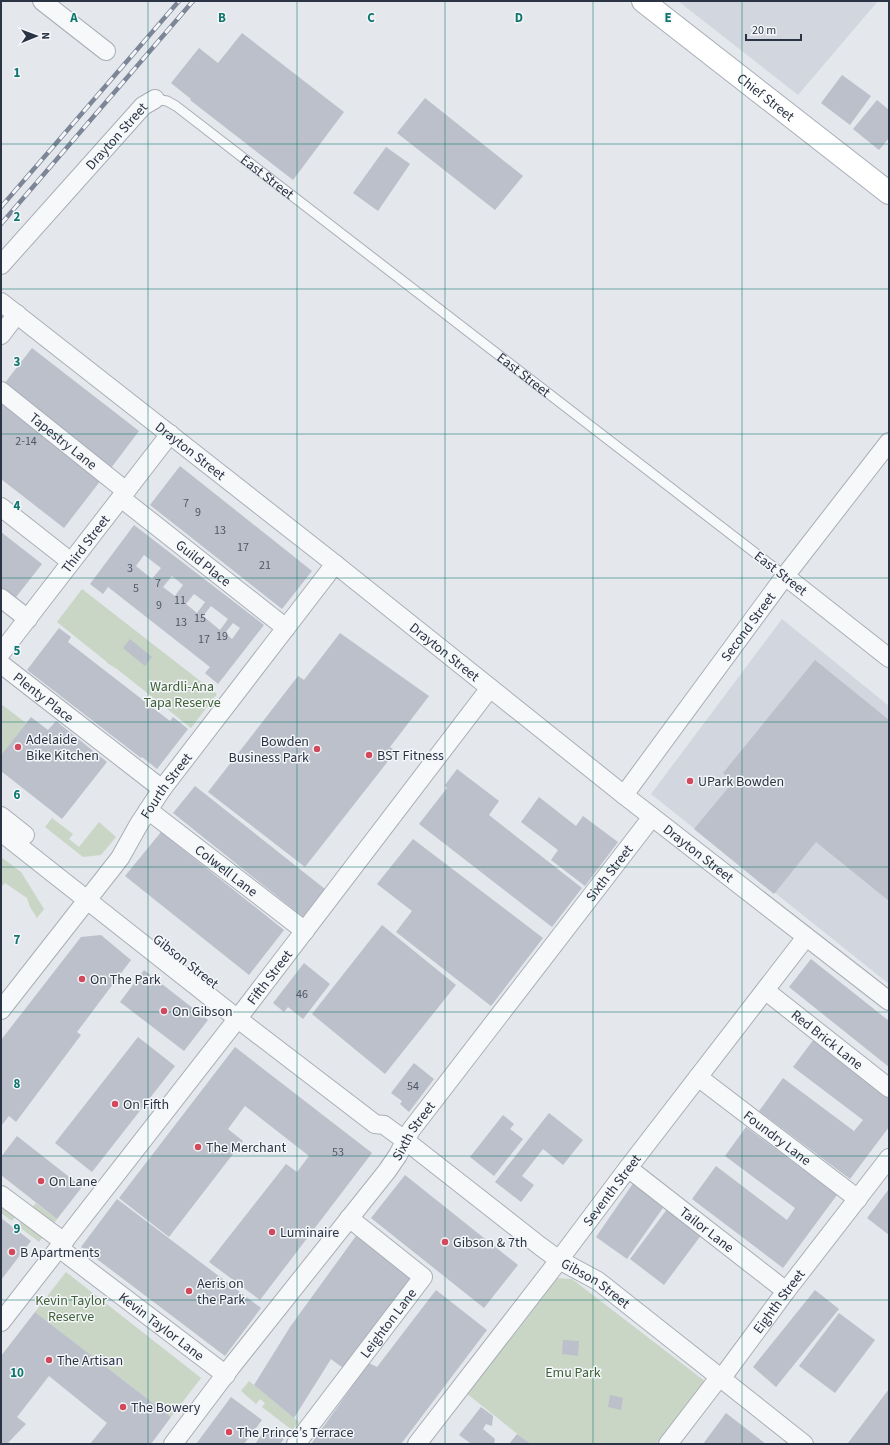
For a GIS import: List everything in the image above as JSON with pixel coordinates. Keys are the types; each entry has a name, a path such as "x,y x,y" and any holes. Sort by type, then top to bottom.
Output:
{"street":[{"path":"42,1 106,51"},
{"name":"Chief Street","path":"643,1 889,193"},
{"name":"Drayton Street","path":"1,265 144,106 155,100"},
{"name":"Drayton Street","path":"1,302 335,564 624,795 889,1001"},
{"path":"1,335 18,314"},
{"name":"Tapestry Lane","path":"1,392 124,495"},
{"name":"Third Street","path":"1,653 170,434"},
{"name":"Second Street","path":"624,795 785,576 889,442"},
{"name":"Guild Place","path":"124,495 286,628"},
{"path":"1,507 71,562"},
{"name":"Fourth Street","path":"1,1010 120,858 162,789 335,564"},
{"name":"East Street","path":"785,576 889,658"},
{"path":"1,598 28,619"},
{"name":"Plenty Place","path":"1,664 162,789"},
{"name":"Fifth Street","path":"1,1322 241,1014 490,688"},
{"name":"Colwell Lane","path":"148,810 304,931"},
{"name":"Gibson Street","path":"1,816 91,895 241,1014 380,1114 384,1125 559,1260 598,1281 804,1444"},
{"name":"Sixth Street","path":"173,1444 391,1165 411,1130 652,817"},
{"name":"Gibson Street","path":"1,832 91,895"},
{"name":"Seventh Street","path":"417,1444 806,937"},
{"name":"Red Brick Lane","path":"766,990 889,1088"},
{"name":"Foundry Lane","path":"698,1077 858,1199"},
{"name":"Eighth Street","path":"668,1444 714,1384 721,1378 889,1158"},
{"name":"Tailor Lane","path":"628,1168 786,1291"},
{"name":"Kevin Taylor Lane","path":"1,1195 226,1375"},
{"name":"Leighton Lane","path":"296,1444 423,1277 349,1218"}],"lane":[{"name":"East Street","path":"155,100 167,100 176,106 785,576"}],"shaded area":[{"path":"678,1 878,1 798,95"},
{"path":"782,619 889,706 889,984 651,794"}],"green space":[{"name":"Wardli-Ana Tapa Reserve","path":"82,589 217,694 191,728 57,622"},
{"path":"1,704 26,723 1,755"},
{"path":"52,818 73,834 69,839 79,847 99,822 116,837 101,855 83,857 45,827"},
{"path":"1,857 21,872 44,909 37,918 30,907 27,898 5,883 1,887"},
{"path":"1,1202 17,1214 12,1221 1,1213"},
{"path":"36,1203 57,1219 52,1226 31,1209"},
{"path":"23,1218 44,1235 39,1242 18,1226"},
{"name":"Kevin Taylor Reserve","path":"66,1272 201,1378 171,1417 35,1312"},
{"name":"Emu Park","path":"557,1278 572,1279 706,1382 656,1444 530,1444 466,1393 543,1290"},
{"path":"249,1381 299,1422 292,1430 262,1407 265,1403 260,1399 256,1404 241,1391"}],"building":[{"path":"242,33 344,112 293,180 190,100 191,99 171,83 199,48 218,63"},
{"path":"842,75 871,96 850,125 821,103"},
{"path":"425,98 523,176 495,210 397,133"},
{"path":"877,100 889,110 889,138 879,150 853,129"},
{"path":"386,147 410,164 378,211 353,193"},
{"path":"32,348 139,431 111,468 4,384"},
{"path":"1,403 101,480 64,528 1,479"},
{"path":"180,466 312,571 282,609 150,505"},
{"path":"134,525 264,625 218,684 205,673 210,667 108,587 103,594 90,584","holes":["144,555 161,568 152,579 136,566","172,576 183,585 175,596 163,587","194,594 205,602 197,613 186,604","211,606 228,619 220,630 203,616","233,623 240,628 232,639 225,633"]},
{"path":"1,532 42,564 13,601 1,592"},
{"path":"59,628 71,637 68,642 170,721 173,717 188,729 157,769 27,670"},
{"name":"Bowden Business Park","path":"340,633 429,696 390,747 396,751 305,867 208,792 298,676 304,680"},
{"path":"130,639 152,657 145,666 123,648"},
{"path":"815,660 889,720 889,901 816,842 774,894 694,829 733,782 723,773"},
{"path":"31,717 48,730 56,721 107,762 62,819 1,771 1,755"},
{"path":"457,769 499,801 489,815 582,888 552,927 419,824 447,788 445,785"},
{"path":"195,786 325,889 303,917 173,813"},
{"path":"539,797 576,826 583,816 618,842 585,886 551,860 558,850 521,822"},
{"path":"161,832 284,930 249,975 125,876"},
{"path":"413,839 543,938 491,1006 396,932 412,911 377,884"},
{"path":"382,925 456,985 385,1074 312,1014"},
{"path":"101,935 131,960 77,1032 81,1035 16,1122 9,1116 1,1126 1,1040 81,937"},
{"path":"811,959 889,1021 889,1067 789,987"},
{"path":"304,963 330,984 303,1019 288,1007 284,1012 273,1003"},
{"name":"On Gibson","path":"144,970 208,1020 184,1051 120,1002"},
{"name":"On Fifth","path":"138,1037 175,1066 92,1172 55,1143"},
{"path":"814,1039 889,1095 889,1127 850,1179 759,1111 783,1078 854,1131 863,1120 793,1067"},
{"name":"The Merchant","path":"235,1047 372,1153 260,1300 209,1262 286,1164 297,1172 309,1156 245,1106 228,1129 243,1141 169,1237 119,1198"},
{"path":"414,1063 434,1079 409,1112 400,1104 402,1101 391,1093"},
{"path":"549,1113 583,1140 563,1165 543,1149 522,1176 534,1185 521,1202 495,1182"},
{"path":"503,1115 514,1124 510,1129 523,1139 494,1176 470,1157"},
{"path":"746,1127 837,1195 783,1268 692,1199 716,1166 787,1220 795,1208 725,1156"},
{"name":"On Lane","path":"17,1136 82,1187 57,1219 1,1175 1,1157"},
{"name":"Gibson & 7th","path":"405,1175 518,1265 484,1308 371,1218"},
{"path":"634,1182 665,1205 627,1259 596,1237"},
{"path":"889,1189 889,1235 867,1218"},
{"name":"Aeris on the Park","path":"117,1199 261,1308 225,1356 81,1247"},
{"path":"668,1208 702,1234 664,1285 630,1259"},
{"name":"B Apartments","path":"1,1218 31,1241 1,1280"},
{"path":"356,1236 410,1279 343,1368 331,1359 294,1418 254,1385 290,1327"},
{"path":"436,1290 487,1330 401,1444 311,1444 369,1363 377,1367"},
{"path":"815,1290 839,1309 776,1387 753,1367"},
{"path":"35,1312 171,1417 151,1444 90,1444 107,1423 49,1376 17,1417 26,1424 7,1444 1,1444 1,1356"},
{"path":"839,1313 875,1340 835,1393 799,1366"},
{"path":"563,1340 579,1341 578,1356 562,1354"},
{"path":"889,1389 889,1444 848,1443"},
{"path":"610,1395 623,1398 621,1410 608,1407"},
{"name":"The Prince’s Terrace","path":"231,1397 262,1420 244,1444 196,1444"},
{"path":"481,1407 493,1416 492,1426 486,1424 483,1429 495,1439 494,1444 469,1444 470,1443 459,1435"},
{"path":"726,1413 766,1444 703,1444"},
{"path":"267,1427 284,1439 280,1444 255,1444"},
{"path":"517,1434 531,1444 509,1444"}],"railway":[{"path":"1,207 179,1"},
{"path":"1,224 193,1"}],"place":[{"name":"Adelaide Bike Kitchen","path":"18,747"},
{"name":"Bowden Business Park","path":"317,749"},
{"name":"BST Fitness","path":"369,755"},
{"name":"UPark Bowden","path":"690,781"},
{"name":"On The Park","path":"82,979"},
{"name":"On Gibson","path":"164,1011"},
{"name":"On Fifth","path":"115,1104"},
{"name":"The Merchant","path":"198,1147"},
{"name":"On Lane","path":"41,1181"},
{"name":"Luminaire","path":"272,1232"},
{"name":"Gibson & 7th","path":"445,1242"},
{"name":"B Apartments","path":"12,1252"},
{"name":"Aeris on the Park","path":"189,1291"},
{"name":"The Artisan","path":"49,1360"},
{"name":"The Bowery","path":"123,1407"},
{"name":"The Prince’s Terrace","path":"229,1432"}]}
